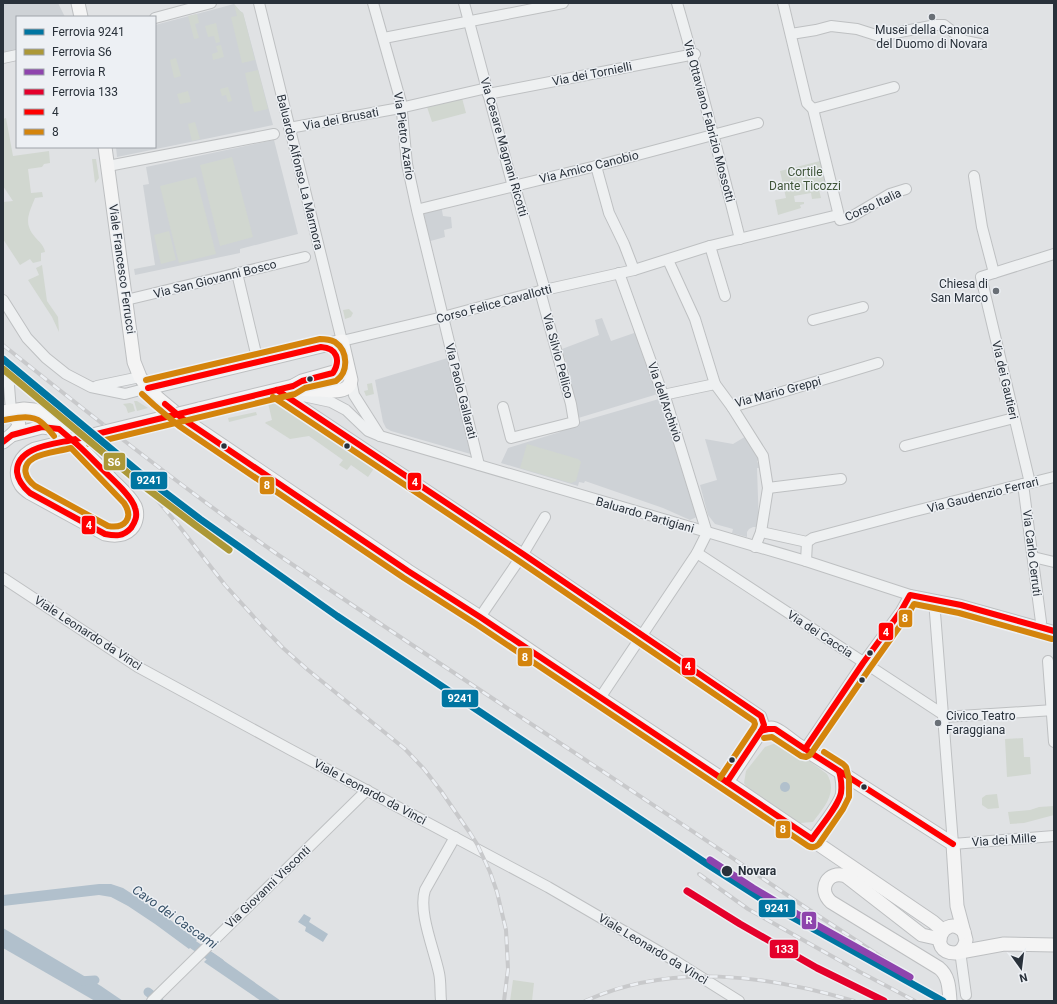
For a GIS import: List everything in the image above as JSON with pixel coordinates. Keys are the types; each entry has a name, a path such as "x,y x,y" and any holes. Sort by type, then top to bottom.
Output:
{"main road":[{"path":"78,3 81,16"},
{"path":"87,3 90,16"},
{"name":"Viale Francesco Ferrucci","path":"105,148 134,362 140,377 159,399 190,423 408,571 480,617 727,782 933,922"},
{"path":"342,342 344,372"},
{"name":"Corso Felice Cavallotti","path":"148,388 342,342"},
{"path":"293,386 304,390 337,391 342,390 350,384 344,372 338,365 336,354 329,347 321,346"},
{"path":"7,411 24,409 44,413 59,429 77,444 127,494 135,506 137,514 134,524 128,531 114,536 104,534 25,489 21,485 18,478 18,468 20,462 27,453 35,449 200,409 277,390 293,386 299,382 344,372"},
{"path":"7,411 18,421 19,426 17,430 7,439"},
{"path":"7,439 42,427 59,429"},
{"path":"727,782 762,731 770,728 775,729 839,772 953,844 956,906 966,940 966,944 960,951"},
{"path":"940,937 922,934 842,874 832,876 825,884 825,894 831,902 943,971 948,981 950,1001"},
{"path":"933,922 938,923 947,920 951,916 956,906"},
{"path":"933,922 940,928 940,944 950,953 1004,944 1054,945"},
{"path":"940,937 945,928 953,926 958,927 965,934 1004,944"}],"street":[{"path":"156,18 211,3"},
{"name":"Baluardo Alfonso La Marmora","path":"258,3 342,342"},
{"name":"Via Pietro Azario","path":"373,3 401,102 406,164 443,317"},
{"name":"Via Cesare Magnani Ricotti","path":"464,3 512,183 515,186 542,290"},
{"path":"384,38 563,3"},
{"name":"Via Ottaviano Fabrizio Mossotti","path":"677,3 694,54 740,239"},
{"path":"783,3 807,103 813,109 839,218"},
{"path":"791,34 831,26 857,29 880,36 936,25 944,25 966,42 980,44"},
{"name":"Via dei Tornielli","path":"488,91 694,54"},
{"path":"3,58 16,55"},
{"path":"813,109 894,87"},
{"name":"Via dei Brusati","path":"290,128 488,91"},
{"name":"Via Amico Canobio","path":"420,209 596,166 758,123"},
{"path":"108,166 274,134"},
{"path":"596,166 609,213 624,244 634,270"},
{"path":"974,176 982,227 994,273 1054,254"},
{"name":"Corso Italia","path":"839,218 851,217 890,194 906,189"},
{"name":"Corso Felice Cavallotti","path":"342,342 443,317 542,290 619,274 710,246 839,218"},
{"path":"710,246 725,296"},
{"name":"Via San Giovanni Bosco","path":"126,300 305,257"},
{"name":"Via Mario Greppi","path":"668,260 695,319 715,384 732,407 878,363"},
{"path":"237,273 258,362"},
{"name":"Via dei Gautieri","path":"994,273 981,276 1014,418 1027,484"},
{"name":"Via dell'Archivio","path":"619,274 666,400 707,533"},
{"name":"Via Silvio Pellico","path":"503,407 511,438 574,422 571,404 542,290"},
{"path":"3,300 27,338 46,358 66,374 91,387 125,394 148,388"},
{"path":"813,320 863,307"},
{"name":"Via Paolo Gallarati","path":"443,317 479,465"},
{"path":"3,367 8,373 7,411"},
{"path":"344,372 354,395 380,436"},
{"path":"91,387 140,377"},
{"path":"663,395 715,384"},
{"path":"277,390 762,716 764,725 762,731"},
{"name":"Baluardo Partigiani","path":"299,405 298,400 300,396 331,402 346,410 368,431 380,436 806,561 910,595 961,606 1054,631"},
{"path":"732,407 763,456 768,488 761,532 755,547"},
{"path":"905,446 1014,418"},
{"name":"Via Gaudenzio Ferrari","path":"808,542 813,538 911,512 1054,477"},
{"path":"768,488 840,479"},
{"name":"Via Carlo Cerruti","path":"1027,484 1033,557 1041,622"},
{"path":"480,617 523,554 545,517"},
{"path":"761,532 808,542 806,561"},
{"path":"600,698 697,553 707,533"},
{"name":"Via dei Caccia","path":"697,553 944,716"},
{"path":"1033,557 1054,562"},
{"name":"Viale Leonardo da Vinci","path":"3,578 138,667 575,903 677,962 740,1001"},
{"path":"804,749 910,595"},
{"path":"934,600 953,844"},
{"path":"1048,660 1053,710 1054,742"},
{"path":"944,716 1053,710"},
{"path":"812,839 839,800 841,792 839,772"},
{"name":"Via Giovanni Visconti","path":"152,1001 367,790"},
{"name":"Via dei Mille","path":"953,844 1054,836"},
{"path":"441,1001 439,972 428,930 423,897 425,890 455,837"},
{"path":"960,951 966,995"}],"shaded area":[{"path":"3,3 58,3 64,16 16,16 16,50 3,54"},
{"path":"234,4 243,13 273,125 117,157 116,148 156,148 156,25"},
{"path":"274,140 298,234 240,249 240,253 135,275 134,269 155,265 143,185 149,184 146,167"},
{"path":"441,205 443,216 451,217 452,228 444,230 445,237 427,242 421,211"},
{"path":"602,318 611,341 637,332 661,393 575,419 566,380 571,378 562,349 599,335 595,320"},
{"path":"451,357 474,455 391,431 386,428 383,422 375,380"},
{"path":"659,399 699,516 690,520 663,508 585,481 584,483 579,482 578,486 501,463 508,448 560,432 559,428"},
{"path":"748,435 761,458 757,461 760,468 757,468 759,527 749,529 747,532 747,537 732,533 733,529 715,524 708,515 700,485 717,480 705,439 733,444"}],"green space":[{"path":"234,4 243,13 255,60 242,63 231,17 237,16"},
{"path":"197,14 199,23 195,24 199,38 194,39 188,16"},
{"path":"216,23 220,42 216,43 214,36 208,37 205,26"},
{"path":"221,45 224,57 213,60 212,54 218,52 216,46"},
{"path":"176,58 181,76 174,78 170,60"},
{"path":"258,70 268,109 254,112 245,73"},
{"path":"228,87 232,101 228,102 226,95 222,96 220,89"},
{"path":"188,91 191,102 180,104 177,94"},
{"path":"462,98 466,113 432,122 427,107"},
{"path":"6,118 13,156 49,151 50,163 44,164 42,167 28,169 31,193 42,192 43,197 35,198 28,218 29,227 31,232 42,245 45,252 41,253 41,261 33,263 30,259 20,265 3,239 3,202 13,201 3,186 3,119"},
{"path":"195,122 200,139 192,141 188,124"},
{"path":"232,157 253,237 220,246 200,165"},
{"path":"92,159 96,159 99,178 95,183"},
{"name":"Cortile Dante Ticozzi","path":"820,161 826,188 819,190 821,198 812,199 811,193 794,196 795,202 804,202 804,204 800,205 801,208 778,215 775,200 786,198 780,171"},
{"path":"196,177 216,254 179,263 160,186"},
{"path":"169,231 176,260 161,264 154,235"},
{"path":"42,265 47,301 58,317 59,332 52,317 28,280 39,275 36,268"},
{"path":"349,309 353,313 351,317 345,319 343,310"},
{"path":"372,383 374,394 366,396 364,391 368,390 367,384"},
{"path":"271,398 282,402 375,467 368,477 351,465 347,470 339,465 343,460 309,436 290,439 265,423 272,420 268,403 263,404 262,400"},
{"path":"134,401 137,401 148,408 137,411"},
{"path":"123,404 133,404 135,411 128,413"},
{"path":"256,412 257,415 229,422 228,418"},
{"path":"527,444 578,459 581,462 576,481 571,483 520,468"},
{"path":"1023,738 1024,757 1030,757 1031,774 1007,777 1005,739"},
{"path":"776,743 789,746 827,774 831,787 830,794 825,805 813,822 800,823 746,786 744,783 746,771 765,747"},
{"path":"997,794 999,808 988,809 982,805 982,798 986,795"},
{"path":"1054,806 1054,815 1024,823 1010,824 1008,812"},
{"path":"513,980 534,983 532,1001 510,1001"}],"water":[{"path":"785,782 790,787 785,792 780,787"},
{"path":"99,884 111,884 123,888 157,910 197,940 189,949 128,906 111,897 99,895 3,906 3,895"},
{"path":"304,914 311,918 309,922 328,934 323,942 305,931 306,927 298,922"},
{"path":"3,928 101,986 123,1001 95,1001 3,948"},
{"path":"213,953 281,1001 261,1001 204,962"}],"waterway":[{"name":"Cavo dei Cascami","path":"182,937 220,963"},
{"path":"79,981 95,980"},
{"path":"148,992 159,1001"}],"railway":[{"path":"3,345 138,452 277,554 910,977"},
{"path":"73,417 115,456 158,501 225,585 283,648 405,749 424,769 441,791 477,844 490,872 497,892 506,930 508,969 504,1001"},
{"path":"699,874 748,909 915,1001"},
{"path":"585,1001 618,989 651,981 685,977 753,979 821,992 854,1001"}],"rail line":[{"name":"9241","path":"3,359 146,478 200,519 337,616 707,864 774,907 943,1001"},
{"name":"S6","path":"3,369 141,484 229,550"},
{"name":"R","path":"710,860 797,914 910,977"},
{"name":"133","path":"687,891 740,924 817,968 884,1001"}],"transit line":[{"name":"8","path":"89,444 295,394 305,388 336,381 343,372 345,362 342,351 335,342 320,339 146,380"},
{"name":"4","path":"72,440 293,386 302,381 333,373 337,364 337,359 334,352 321,347 148,388"},
{"name":"4","path":"277,390 523,554 761,716 764,725 761,731 727,782"},
{"name":"8","path":"142,394 179,426 404,578 476,624 811,847 819,844 843,809 849,797 849,779 846,767 824,752"},
{"name":"8","path":"273,397 519,561 754,721 754,727 720,778"},
{"name":"4","path":"165,404 183,419 408,571 480,617 812,839"},
{"name":"8","path":"4,420 23,417 33,418 41,422 54,436"},
{"name":"4","path":"3,442 12,435 42,427 59,429 72,440"},
{"name":"4","path":"72,440 121,488 133,503 136,511 136,519 131,528 125,533 116,535 105,534 30,493 20,481 17,472 18,464 29,452 46,445 72,440"},
{"name":"8","path":"71,448 124,503 127,508 128,518 123,524 119,526 108,526 35,486 29,479 26,468 30,461 34,458 71,448"},
{"name":"4","path":"761,731 775,729 805,749 863,663 901,611 910,595 961,605 1054,631"},
{"name":"8","path":"764,738 772,737 801,756 806,757 810,755 914,604 959,613 1052,639"},
{"name":"4","path":"808,751 953,844"},
{"name":"4","path":"812,839 833,811 839,799 841,793 841,779 839,771"}],"place":[{"name":"Musei della Canonica del Duomo di Novara","path":"932,17"},
{"name":"Chiesa di San Marco","path":"996,291"},
{"name":"Civico Teatro Faraggiana","path":"938,723"},
{"name":"Novara","path":"727,871"}]}
